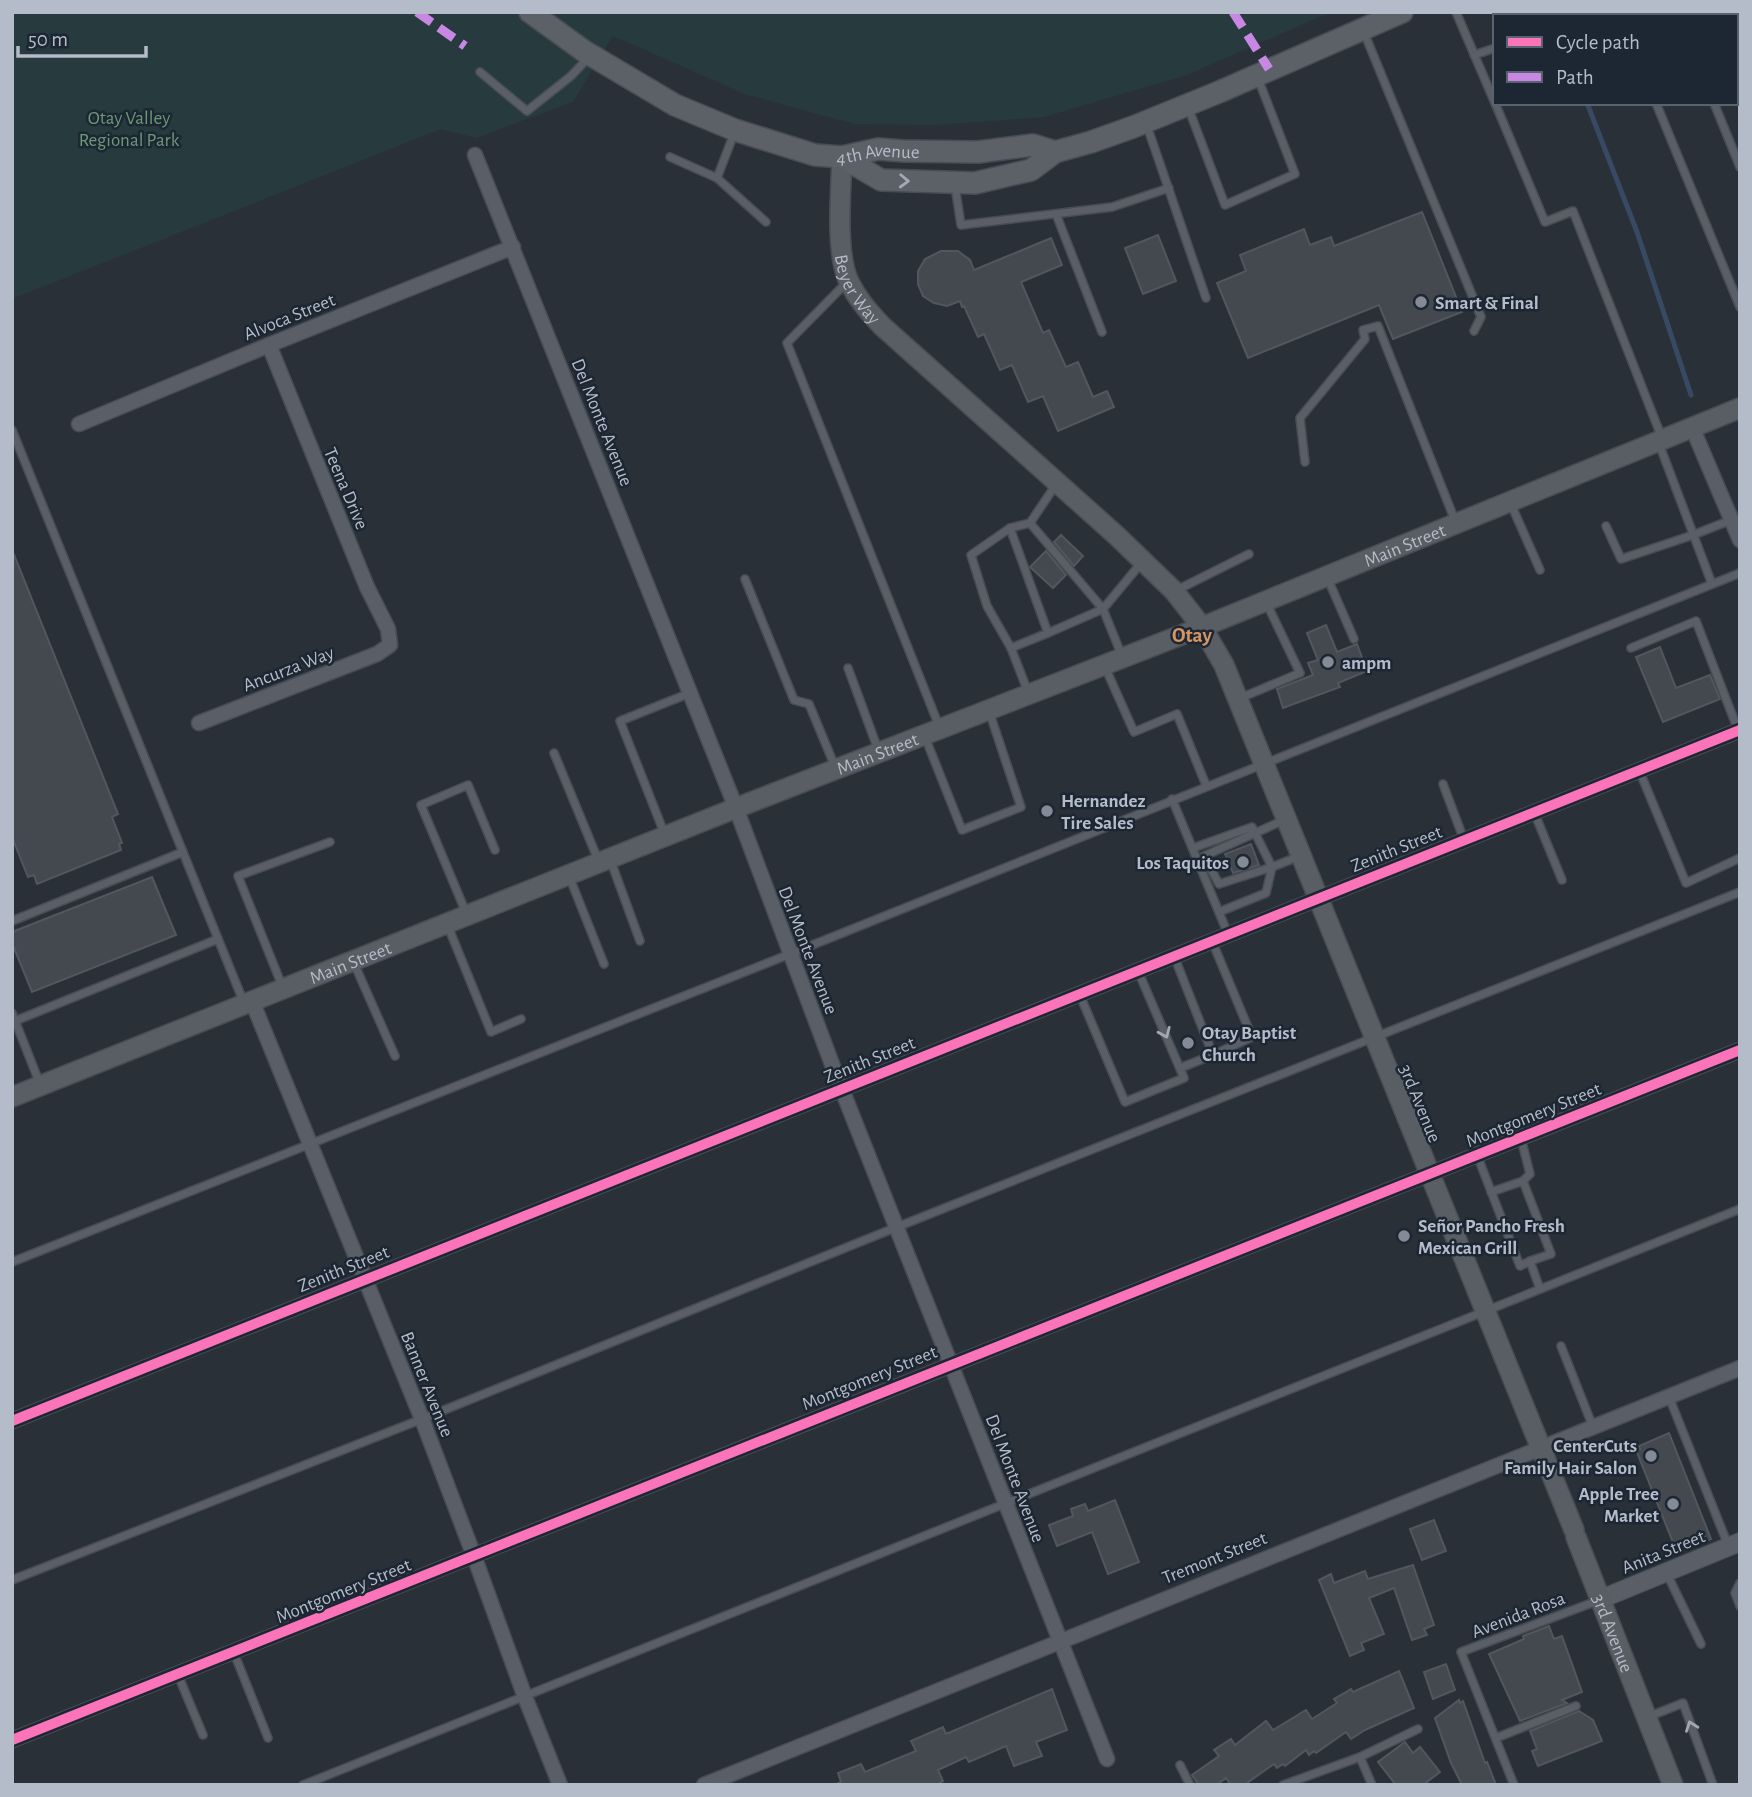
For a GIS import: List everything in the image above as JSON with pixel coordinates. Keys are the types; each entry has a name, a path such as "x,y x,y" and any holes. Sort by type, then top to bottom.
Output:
{"main road":[{"path":"530,12 590,55 675,105 735,131 815,155 842,157"},
{"name":"4th Avenue","path":"842,157 881,180 975,183 1031,170 1055,152 1146,122 1402,12"},
{"name":"4th Avenue","path":"842,157 878,149 978,152 1033,145 1055,152"},
{"name":"Beyer Way","path":"842,157 842,249 848,281 861,304 882,326 1143,561 1174,591 1202,627"},
{"name":"Main Street","path":"12,1097 736,808 1202,627 1740,408"},
{"name":"3rd Avenue","path":"1202,627 1224,664 1265,762 1541,1448 1673,1785"}],"street":[{"name":"Del Monte Avenue","path":"475,155 736,808 841,1089 1107,1759"},
{"name":"Alvoca Street","path":"79,424 513,247"},
{"name":"Teena Drive","path":"269,345 367,587 387,629 390,645"},
{"path":"1692,427 1740,540"},
{"name":"Ancurza Way","path":"198,723 377,654 390,645"},
{"name":"Zenith Street","path":"12,1421 1739,730"},
{"name":"Banner Avenue","path":"248,1002 311,1144 422,1419 524,1697 560,1785"},
{"name":"Montgomery Street","path":"12,1740 1740,1050"},
{"name":"Tremont Street","path":"704,1785 1740,1368"},
{"name":"Anita Street","path":"1601,1599 1734,1544"}],"lane":[{"path":"1456,12 1493,95"},
{"path":"1362,30 1481,317 1474,331"},
{"path":"1474,55 1493,49"},
{"path":"480,72 527,111 571,76 590,55"},
{"path":"1187,105 1225,205 1295,174 1257,76"},
{"path":"1497,105 1545,222 1573,211 1712,584"},
{"path":"1657,105 1740,307"},
{"path":"1715,105 1740,167"},
{"path":"1146,122 1206,298"},
{"path":"717,178 735,131"},
{"path":"670,157 717,178 766,222"},
{"path":"954,182 961,225 1112,207 1168,188"},
{"path":"1056,214 1102,332"},
{"path":"848,281 787,343 932,732 962,830 1021,807 989,710"},
{"path":"1305,462 1300,418 1365,339 1363,330 1378,326 1456,524"},
{"path":"12,430 218,939 248,1002"},
{"path":"1029,695 1010,648 987,606 971,555 1010,528 1030,523 1057,482"},
{"path":"1510,501 1541,570"},
{"path":"1606,526 1621,559 1731,520"},
{"path":"1030,523 1103,609 1123,658"},
{"path":"1010,528 1048,633"},
{"path":"1174,591 1249,554"},
{"path":"1010,648 1103,609 1143,561"},
{"path":"12,1262 1740,573"},
{"path":"1327,576 1354,639"},
{"path":"744,579 794,700 809,704 836,769"},
{"path":"1238,699 1300,673 1266,601"},
{"path":"1631,648 1696,621 1739,730"},
{"path":"1104,666 1134,732 1177,713 1206,785"},
{"path":"848,668 880,752"},
{"path":"666,836 620,721 690,693"},
{"path":"554,753 640,941"},
{"path":"1639,770 1686,883 1740,858"},
{"path":"1443,784 1464,840"},
{"path":"467,915 421,805 468,785 495,850"},
{"path":"1172,799 1228,934"},
{"path":"1534,812 1562,880"},
{"path":"1288,819 1204,856 1219,884 1302,855"},
{"path":"1193,848 1252,827 1272,867 1266,894 1219,912"},
{"path":"283,988 238,876 330,842"},
{"path":"12,921 183,852"},
{"path":"568,875 604,964"},
{"path":"12,1580 422,1419 1375,1035 1740,892"},
{"path":"447,923 491,1032 520,1018"},
{"path":"41,1085 14,1017 218,939"},
{"path":"1180,1068 1252,1037 1211,941"},
{"path":"1174,956 1213,1055"},
{"path":"353,961 395,1056"},
{"path":"1079,993 1125,1102 1184,1078 1138,970"},
{"path":"1491,1192 1523,1181 1530,1174 1521,1138"},
{"path":"1477,1155 1520,1266 1551,1254 1523,1181"},
{"path":"303,1785 1740,1209"},
{"path":"1530,1261 1540,1289"},
{"path":"1561,1346 1593,1427"},
{"path":"1669,1396 1734,1544"},
{"path":"1667,1573 1701,1644"},
{"path":"1740,1583 1735,1593 1740,1606"},
{"name":"Avenida Rosa","path":"1514,1785 1461,1652 1601,1599"},
{"path":"234,1653 268,1738"},
{"path":"178,1675 203,1735"},
{"path":"1647,1717 1683,1703 1713,1785"},
{"path":"1496,1738 1576,1706"},
{"path":"1283,1785 1360,1756 1418,1729"},
{"path":"1360,1756 1372,1785"},
{"path":"1180,1765 1190,1785"}],"green space":[{"name":"Otay Valley Regional Park","path":"12,12 1331,12 1187,75 1044,117 936,125 856,124 813,113 745,94 613,36 573,102 476,138 441,129 12,299"}],"building":[{"path":"1422,212 1462,312 1393,339 1379,305 1248,358 1217,283 1246,271 1240,255 1304,229 1310,245 1331,237 1334,246"},
{"path":"1158,235 1176,281 1143,294 1125,248"},
{"path":"1051,238 1062,265 1021,282 1043,333 1049,330 1066,367 1078,362 1093,397 1107,391 1114,407 1058,431 1043,396 1028,402 1012,365 1000,370 984,334 978,337 960,301 947,306 934,303 923,296 918,284 918,271 925,259 941,251 958,251 970,260 974,270"},
{"path":"1061,535 1083,556 1074,566 1054,542"},
{"path":"1046,551 1066,575 1053,588 1030,567"},
{"path":"13,552 118,814 112,817 122,843 119,844 121,850 37,884 34,875 28,877 12,837"},
{"path":"1326,625 1337,652 1357,644 1367,671 1338,683 1340,687 1283,708 1277,689 1313,675 1308,663 1318,660 1307,633"},
{"path":"1660,647 1676,688 1710,675 1720,699 1663,722 1636,657"},
{"name":"Los Taquitos","path":"1251,844 1259,865 1233,873 1225,854"},
{"path":"152,877 176,935 32,992 12,943 12,932"},
{"path":"1669,1433 1711,1539 1680,1551 1677,1544 1674,1545 1636,1450 1640,1449 1639,1446"},
{"path":"1115,1500 1139,1562 1108,1574 1092,1532 1057,1546 1049,1525 1073,1516 1071,1509 1085,1504 1088,1511"},
{"path":"1434,1520 1446,1551 1422,1560 1410,1529"},
{"path":"1413,1565 1434,1625 1424,1629 1427,1635 1412,1640 1394,1588 1369,1598 1384,1634 1361,1643 1364,1650 1350,1656 1319,1580 1331,1574 1334,1583 1365,1571 1368,1579"},
{"path":"1549,1626 1554,1639 1562,1636 1582,1692 1562,1700 1567,1703 1520,1721 1489,1654"},
{"path":"1446,1664 1455,1690 1433,1699 1424,1672"},
{"path":"1399,1671 1414,1708 1351,1739 1346,1732 1316,1753 1314,1751 1309,1755 1306,1750 1285,1766 1283,1764 1277,1768 1274,1764 1244,1785 1231,1785 1226,1778 1216,1785 1199,1785 1192,1775 1219,1756 1214,1750 1231,1739 1235,1745 1266,1721 1273,1730 1306,1710 1312,1719 1337,1703 1334,1699 1351,1689 1353,1692"},
{"path":"1052,1689 1067,1730 1036,1742 1042,1756 1014,1766 1006,1746 969,1762 966,1757 938,1770 943,1781 936,1785 835,1785 841,1782 838,1773 861,1764 865,1772 916,1751 911,1741 943,1727 946,1734"},
{"path":"1459,1700 1460,1703 1463,1701 1485,1763 1487,1762 1496,1785 1462,1785 1451,1763 1435,1718"},
{"path":"1579,1711 1593,1720 1602,1741 1538,1766 1532,1751 1537,1749 1530,1731"},
{"path":"1405,1742 1413,1753 1420,1747 1440,1772 1423,1785 1396,1785 1378,1762"}],"waterway":[{"path":"1588,105 1637,232 1691,395"}],"marked path":[{"path":"417,12 465,46"},
{"path":"1233,12 1269,69"}],"cycle path":[{"path":"12,1421 1740,730"},
{"path":"12,1740 1740,1050"}],"place":[{"name":"Smart & Final","path":"1421,302"},
{"name":"ampm","path":"1328,662"},
{"name":"Hernandez Tire Sales","path":"1047,811"},
{"name":"Los Taquitos","path":"1243,862"},
{"name":"Otay Baptist Church","path":"1188,1043"},
{"name":"Señor Pancho Fresh Mexican Grill","path":"1404,1236"},
{"name":"CenterCuts Family Hair Salon","path":"1651,1456"},
{"name":"Apple Tree Market","path":"1673,1504"}],"district":[{"name":"Otay","path":"1192,635"}]}
